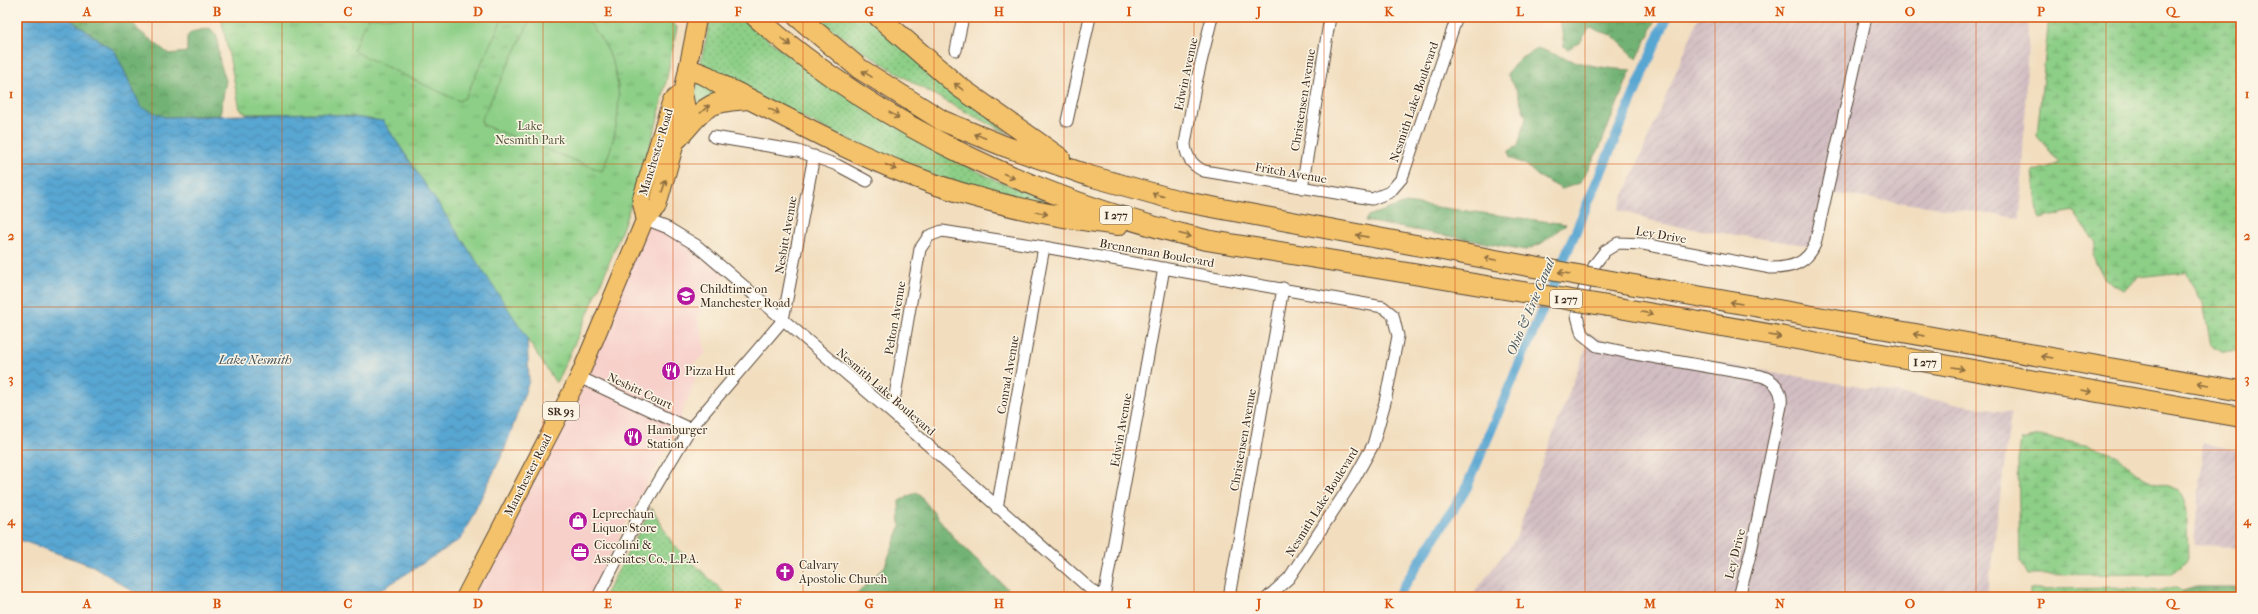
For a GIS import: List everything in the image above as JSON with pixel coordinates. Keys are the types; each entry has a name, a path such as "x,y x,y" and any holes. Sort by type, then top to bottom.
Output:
{"highway":[{"name":"I 277","path":"756,17 816,65 868,100 939,142 1010,176 1050,192 1163,230 1206,240 1608,306 2241,417"},
{"name":"I 277","path":"798,17 860,69 943,121 1004,146 1083,174 1180,201 1617,282 2241,391"},
{"path":"879,17 958,86 1083,174"},
{"path":"689,69 707,76 750,99 906,174 974,197 1068,219 1163,230"},
{"path":"678,138 706,107 723,101 750,99"}],"main road":[{"name":"Manchester Road","path":"465,597 579,376 645,219 657,208 686,106 683,91 689,69 698,17"},
{"name":"Manchester Road","path":"645,219 641,200 671,102 683,91"}],"street":[{"path":"956,50 963,17"},
{"path":"1067,121 1090,17"},
{"name":"Edwin Avenue","path":"1187,136 1195,87 1212,17"},
{"name":"Christensen Avenue","path":"1302,188 1330,17"},
{"name":"Nesmith Lake Boulevard","path":"1404,172 1458,17"},
{"name":"Ley Drive","path":"1739,597 1751,551 1781,406 1781,396 1777,386 1767,378 1761,376 1597,346 1582,334 1577,320 1577,310 1595,264 1605,251 1618,243 1643,244 1770,268 1790,267 1807,257 1812,250 1818,229 1866,17"},
{"name":"Fritch Avenue","path":"1187,136 1187,154 1192,163 1199,168 1302,188 1372,199 1390,192 1397,186 1404,172"},
{"path":"714,137 798,151 814,156 867,181"},
{"name":"Nesbitt Avenue","path":"598,597 643,508 690,429 783,320 814,156"},
{"name":"Nesmith Lake Boulevard","path":"645,219 668,228 696,245 892,413 997,508 1103,597"},
{"name":"Brenneman Boulevard","path":"934,233 948,230 1374,305"},
{"name":"Pelton Avenue","path":"892,413 920,249 924,242 934,233"},
{"name":"Conrad Avenue","path":"997,508 1044,247"},
{"name":"Edwin Avenue","path":"1103,597 1164,268"},
{"name":"Christensen Avenue","path":"1229,597 1284,288"},
{"name":"Nesmith Lake Boulevard","path":"1268,597 1290,578 1361,469 1373,445 1398,336 1393,315 1382,307 1374,305"},
{"name":"Nesbitt Court","path":"579,376 690,429"}],"shaded area":[{"path":"1699,17 2029,17 2020,218 1826,193 1813,246 1666,225 1618,210"},
{"path":"645,219 668,228 729,273 722,280 698,316 706,354 692,364 697,375 675,432 626,523 589,597 465,597"},
{"path":"1591,335 1609,344 2011,413 1987,597 1471,597 1516,538 1534,484"},
{"path":"2203,443 2241,451 2241,548 2194,544"}],"green space":[{"path":"70,17 129,17 138,30 169,54 187,52 187,37 191,32 210,28 217,36 220,63 226,80 220,115 165,117 141,107 115,51 72,21"},
{"name":"Lake Nesmith Park","path":"221,17 667,17 677,27 657,122 625,222 599,288 556,383 383,121 321,113 247,114 240,109"},
{"path":"370,17 503,17 465,98 459,101 353,51 362,29"},
{"path":"532,17 583,17 592,26 608,52 618,85 618,103 614,138 602,171 483,125 481,120"},
{"path":"711,17 740,17 815,76 954,159 993,179 1075,210 977,191 907,167 712,75 701,61"},
{"path":"815,17 870,17 1010,134 934,95 885,66"},
{"path":"1560,17 1657,17 1637,59 1612,35 1590,28 1580,42 1568,49 1564,47"},
{"path":"2049,17 2241,17 2241,351 2223,351 2211,345 2203,303 2185,272 2139,277 2123,290 2104,278 2093,256 2096,243 2073,211 2039,219 2033,172 2060,163 2037,136"},
{"path":"1538,48 1583,64 1605,68 1631,70 1599,149 1580,183 1562,189 1538,176 1526,165 1510,158 1509,151 1518,146 1526,118 1516,89 1507,74 1518,60"},
{"path":"699,79 728,92 689,112"},
{"path":"1406,203 1566,224 1542,243 1526,250 1365,221 1368,216"},
{"path":"2040,436 2106,450 2122,460 2135,472 2145,478 2175,489 2184,500 2186,515 2188,558 2184,564 2172,574 2028,575 2020,560 2018,461 2021,440"},
{"path":"917,492 956,540 1016,597 854,597 885,566 900,527 899,501"},
{"path":"652,508 672,543 729,597 604,597"},
{"path":"2175,587 2183,591 2182,597 2030,597 2030,589 2126,588 2157,591"},
{"path":"2196,587 2241,587 2241,597 2182,597 2183,591"}],"water":[{"name":"Lake Nesmith","path":"17,17 70,17 72,21 115,51 141,107 165,117 321,113 383,121 527,337 529,381 504,451 461,539 370,597 142,597 93,566 17,539"}],"waterway":[{"name":"Ohio & Erie Canal","path":"1397,597 1466,489 1667,17"}],"place":[{"name":"Childtime on Manchester Road","path":"686,296"},
{"name":"Pizza Hut","path":"671,371"},
{"name":"Hamburger Station","path":"633,437"},
{"name":"Leprechaun Liquor Store","path":"578,521"},
{"name":"Ciccolini & Associates Co., L.P.A.","path":"580,552"},
{"name":"Calvary Apostolic Church","path":"785,572"}]}
